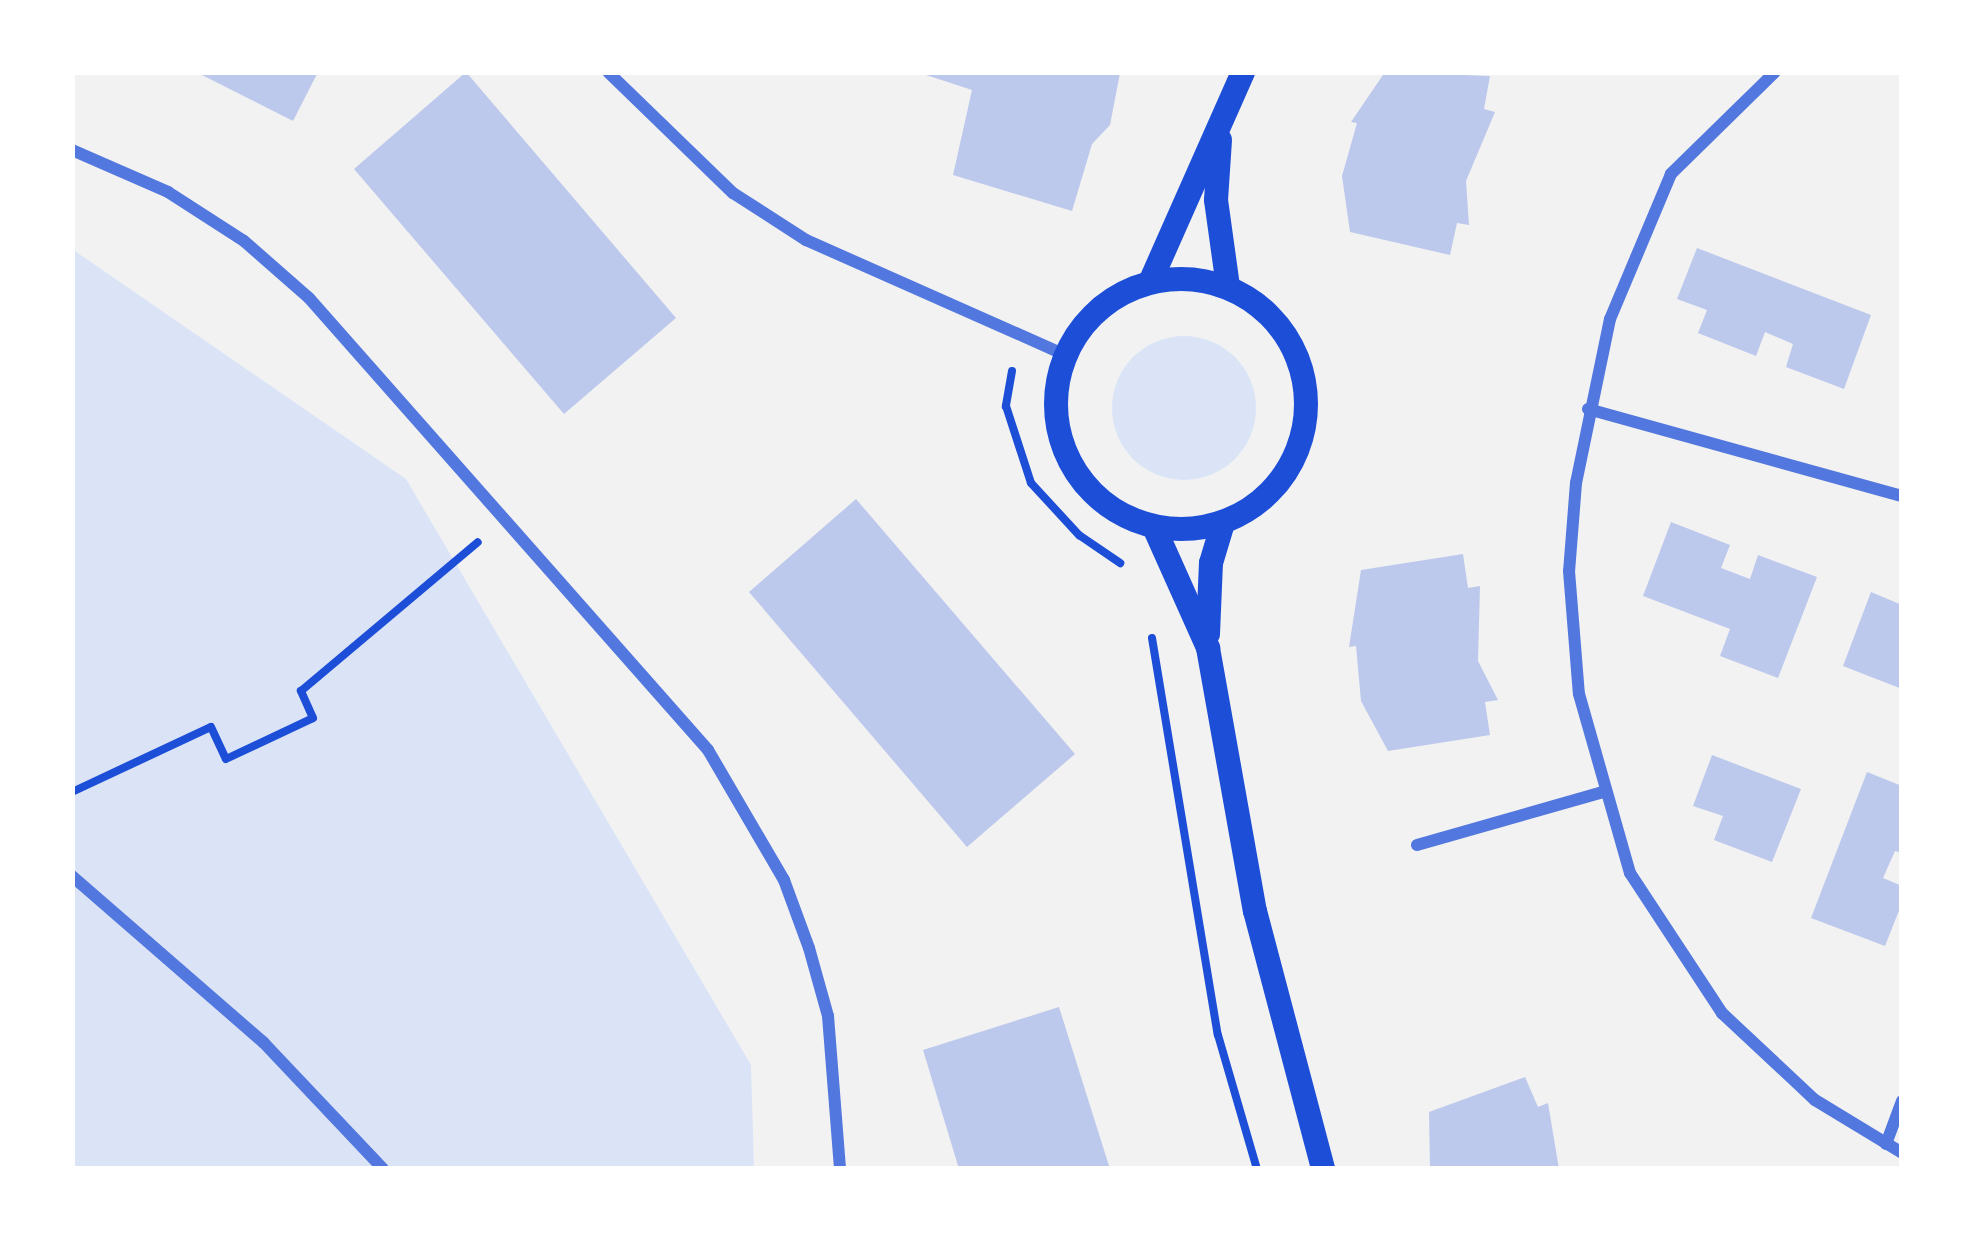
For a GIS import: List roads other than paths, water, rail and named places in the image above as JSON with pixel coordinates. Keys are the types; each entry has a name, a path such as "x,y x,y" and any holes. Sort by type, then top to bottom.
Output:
{"main road":[{"path":"1151,280 1228,286 1287,335 1306,409 1280,480 1222,523 1154,527 1090,491 1069,461 1056,391 1065,355 1089,318 1151,280 1244,72"},
{"path":"1222,114 1216,200 1228,286"},
{"path":"1222,523 1211,563 1208,648 1255,911 1323,1169"},
{"path":"1154,527 1208,648"}],"street":[{"path":"608,72 734,193 770,217 1065,355"},
{"path":"1775,72 1671,174 1610,320 1588,409 1569,571 1579,694 1630,873 1722,1012 1815,1100 1902,1153"},
{"path":"72,150 168,192 244,242 309,298 708,750 784,880 828,1016 840,1169"},
{"path":"1588,409 1902,496"},
{"path":"1417,845 1603,791"},
{"path":"72,876 264,1043 383,1169"},
{"path":"1886,1144 1902,1101"}]}
